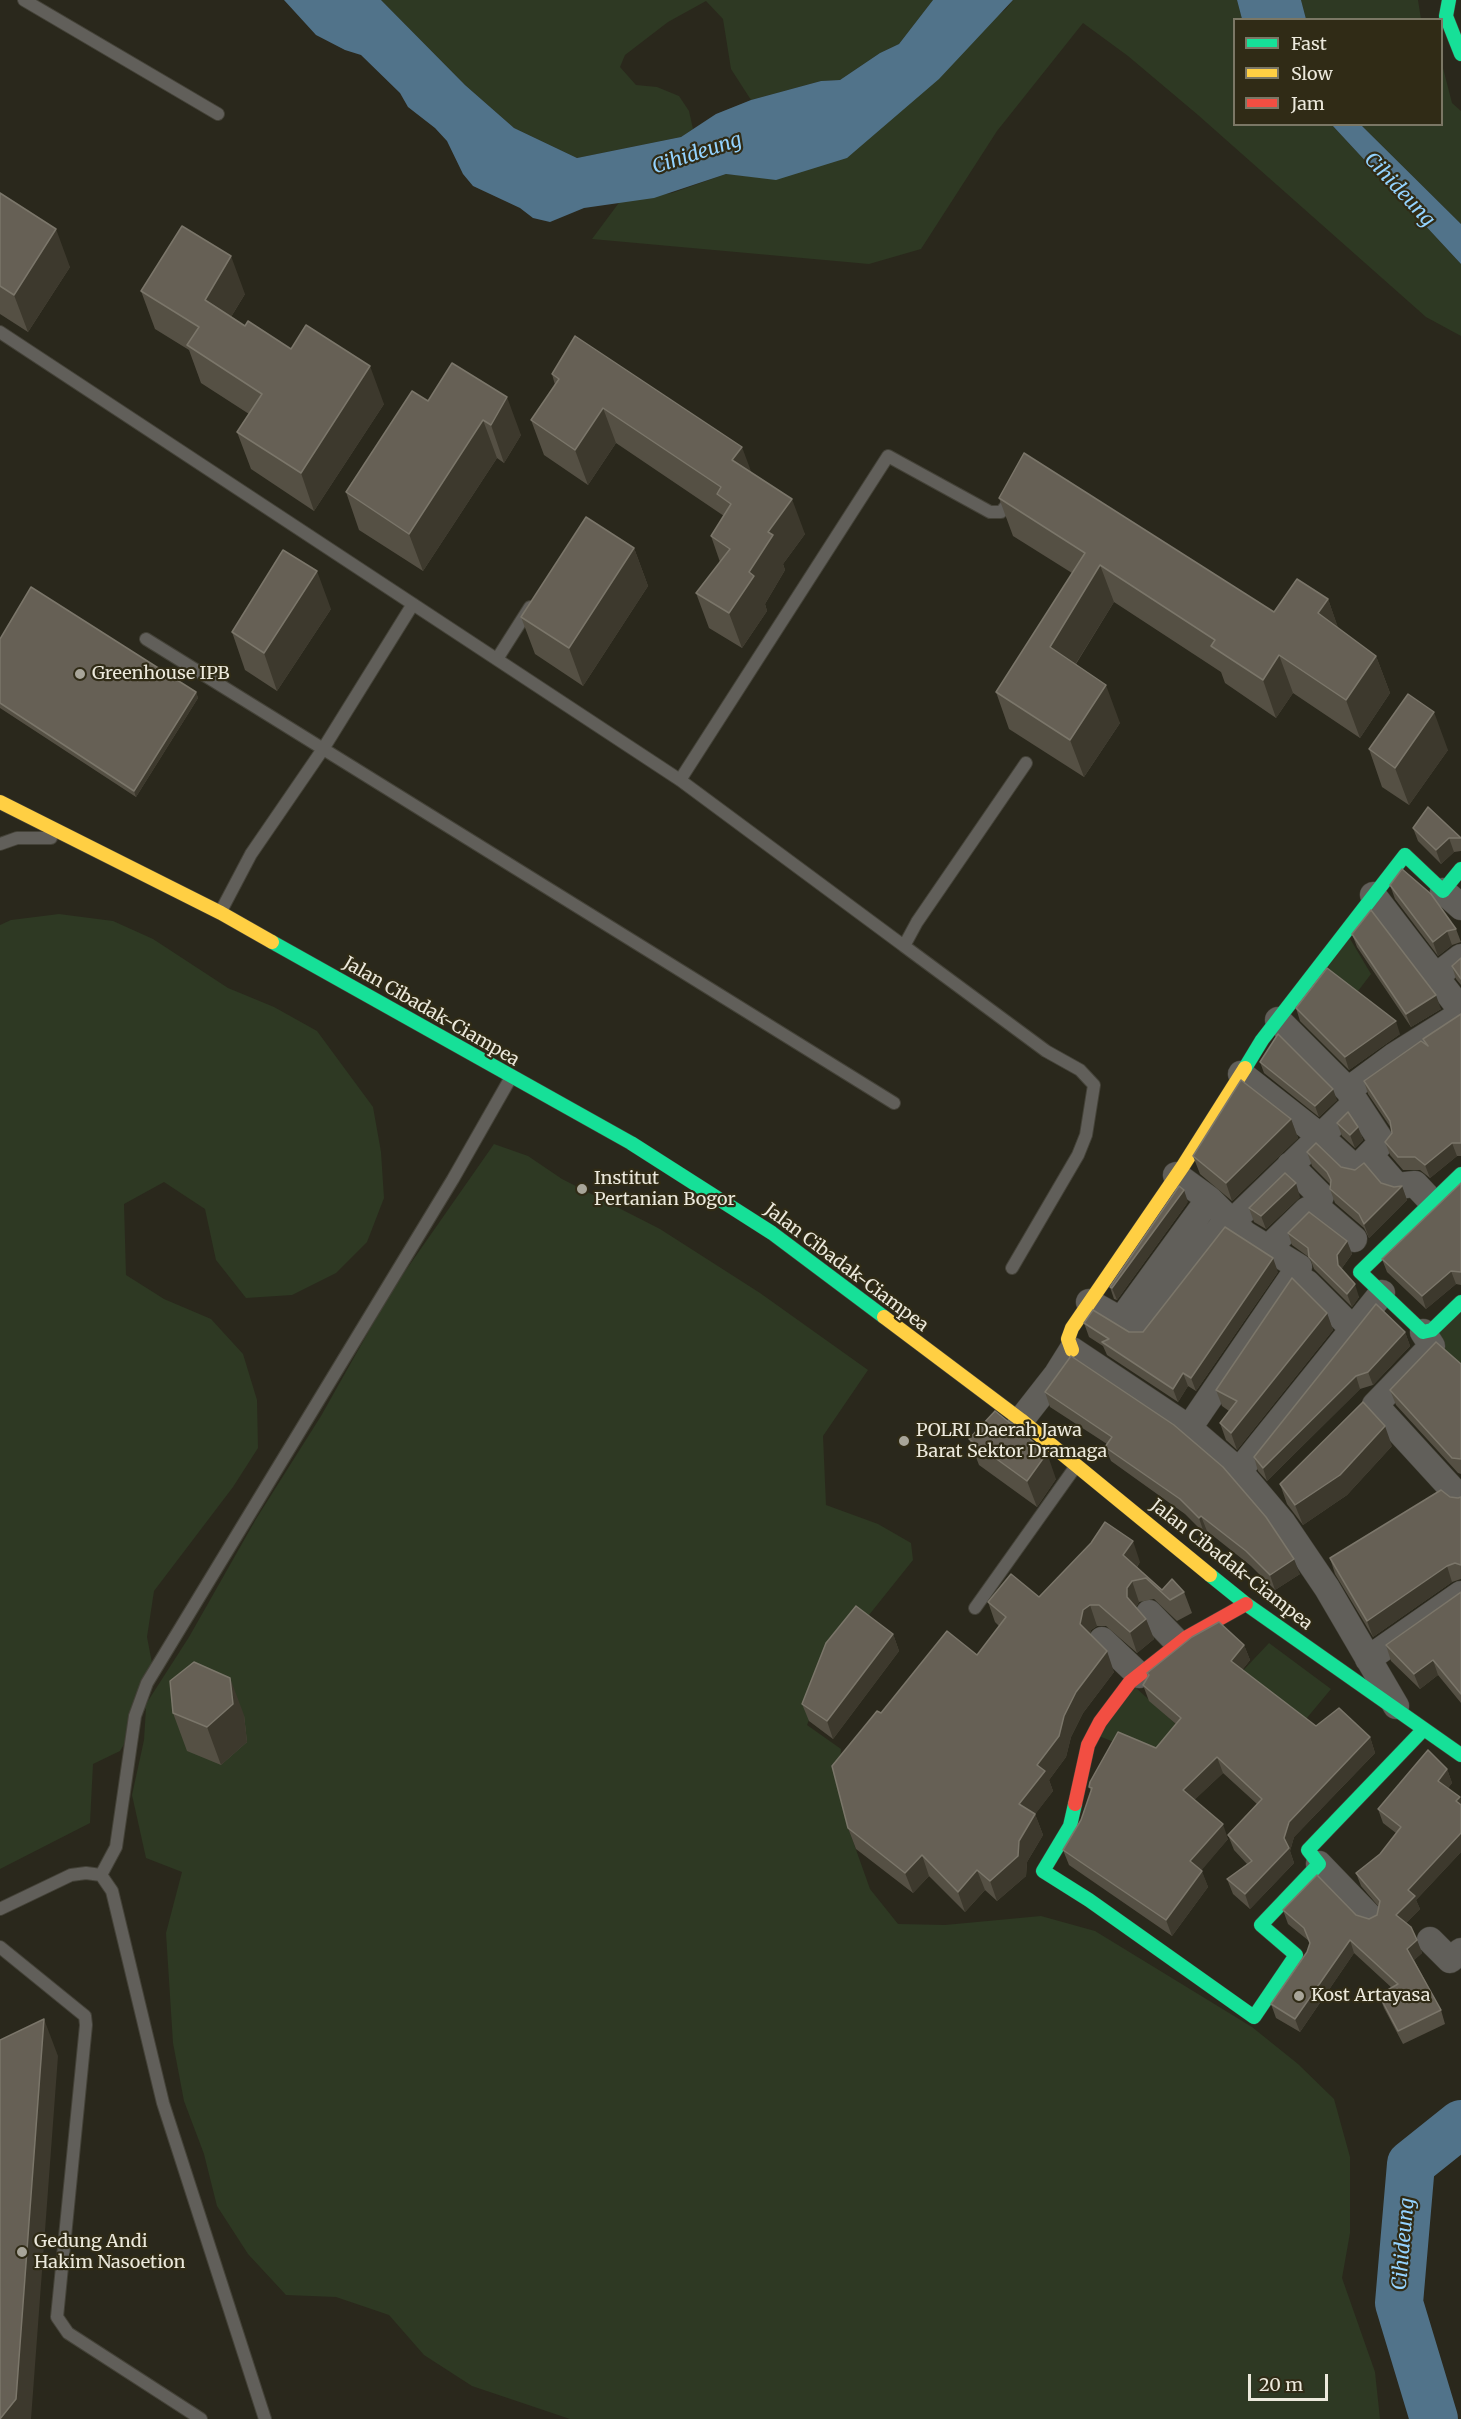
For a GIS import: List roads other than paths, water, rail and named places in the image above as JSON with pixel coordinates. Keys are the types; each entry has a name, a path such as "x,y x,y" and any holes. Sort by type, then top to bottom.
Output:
{"main road":[{"path":"1449,0 1446,16 1461,54"},
{"name":"Jalan Cibadak-Ciampea","path":"4,807 221,912 510,1078 631,1143 772,1233 1021,1420 1246,1604 1412,1723 1461,1755"},
{"path":"1072,1350 1068,1339 1071,1328 1176,1175 1241,1074 1278,1020 1405,855 1452,899 1461,869"},
{"path":"1461,1174 1360,1272 1423,1332 1432,1330 1461,1302"},
{"path":"1246,1604 1179,1644 1130,1682 1100,1722 1088,1745 1070,1826 1043,1871 1089,1900 1254,2017 1296,1955 1261,1925 1319,1864 1308,1850 1412,1723"}],"street":[{"path":"1089,1302 1141,1332 1230,1220 1320,1136 1352,1097 1394,1056 1461,1012 1373,895"},
{"path":"1241,1074 1320,1136 1356,1169 1383,1142 1352,1097 1278,1020"},
{"path":"1370,1155 1397,1186 1415,1184 1431,1201"},
{"path":"1267,1249 1306,1210 1317,1206 1321,1196 1290,1165"},
{"path":"1176,1175 1209,1199 1230,1220 1267,1249 1299,1267 1189,1428"},
{"path":"1121,1320 1209,1199"},
{"path":"1317,1206 1354,1239"},
{"path":"1294,1275 1307,1283 1352,1328"},
{"path":"1239,1471 1382,1293"},
{"path":"1423,1332 1432,1346 1374,1405 1451,1494"},
{"path":"1021,1420 1057,1374 1072,1350 1189,1428 1239,1471 1275,1495 1324,1564 1368,1659 1412,1723"},
{"path":"1368,1659 1461,1594"},
{"path":"1149,1613 1179,1644"},
{"path":"1102,1641 1139,1676"},
{"path":"1319,1864 1371,1918"},
{"path":"1430,1940 1450,1960 1461,1951"}],"lane":[{"path":"24,0 218,114"},
{"path":"0,332 680,780 1046,1051 1080,1070 1094,1085 1086,1134 1078,1155 1012,1268"},
{"path":"680,780 888,456 996,514 1001,512 1023,483"},
{"path":"497,658 539,591"},
{"path":"221,912 251,854 323,749 413,604"},
{"path":"146,639 894,1103"},
{"path":"904,946 917,922 1026,763"},
{"path":"0,844 17,838 70,837"},
{"path":"101,1875 116,1847 135,1716 147,1683 447,1189 510,1078"},
{"path":"975,1608 1076,1465"},
{"path":"0,1909 71,1875 101,1875"},
{"path":"101,1875 118,1907 162,2103 265,2419"},
{"path":"0,1947 85,2016 86,2025 57,2317 68,2333 201,2419"}],"water":[{"path":"284,0 381,0 465,85 514,128 577,158 681,137 716,114 751,100 821,81 840,80 880,53 899,44 933,0 1013,0 939,79 847,158 776,180 726,174 654,198 584,208 550,222 533,218 520,208 473,186 463,174 447,141 435,128 408,107 400,93 361,55 345,50 316,35"},
{"path":"1237,0 1301,0 1306,18 1242,18"},
{"path":"1333,126 1362,126 1461,224 1461,264"},
{"path":"1461,2101 1461,2145 1447,2154 1421,2190 1394,2185 1402,2158"}],"waterway":[{"name":"Cihideung","path":"1434,2419 1399,2303 1411,2164 1461,2124"}],"place":[{"name":"Greenhouse IPB","path":"80,674"},
{"name":"Institut Pertanian Bogor","path":"582,1189"},
{"name":"POLRI Daerah Jawa Barat Sektor Dramaga","path":"904,1441"},
{"name":"Kost Artayasa","path":"1299,1996"},
{"name":"Gedung Andi Hakim Nasoetion","path":"22,2252"}]}
